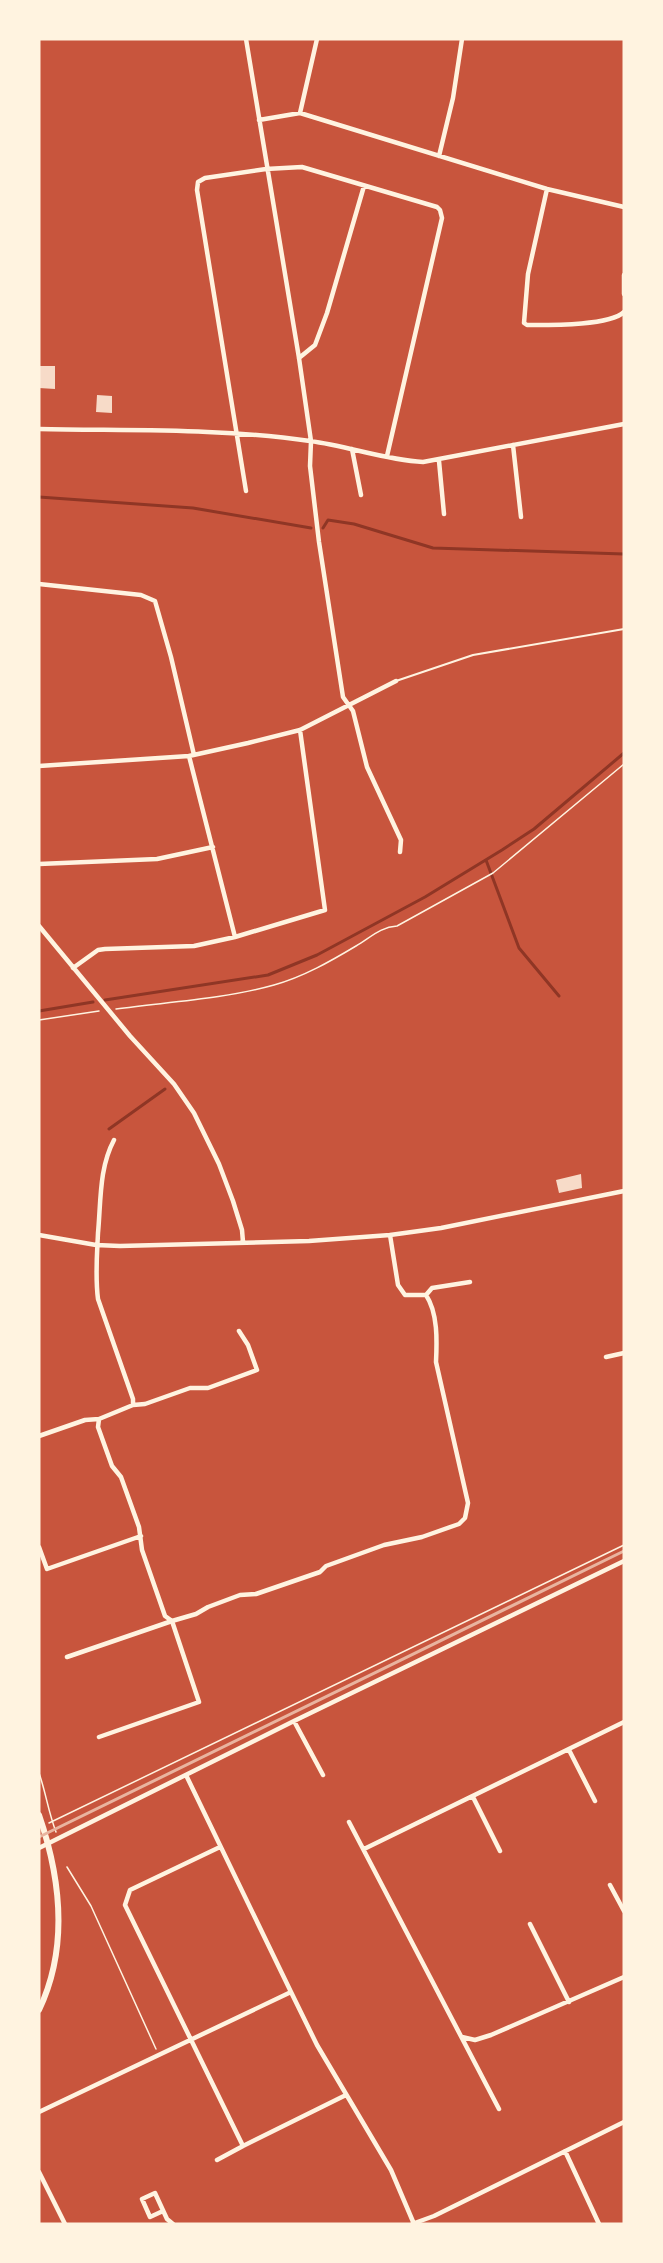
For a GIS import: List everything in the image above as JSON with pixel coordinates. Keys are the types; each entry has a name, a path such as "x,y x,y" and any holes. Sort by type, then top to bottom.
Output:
{"street":[{"path":"246,39 299,358 310,441 310,466 319,542 343,697 353,711 367,767 401,840 400,852"},
{"path":"300,113 316,39"},
{"path":"439,156 453,98 462,39"},
{"path":"259,120 300,113 547,189 624,207"},
{"path":"246,491 197,186 205,178 266,169 302,167 436,207 442,214 387,456"},
{"path":"299,358 315,345 327,313 364,186"},
{"path":"547,189 532,250 524,323 527,325 565,324 615,318 624,312"},
{"path":"624,275 624,294"},
{"path":"39,429 237,433 310,441 414,462 439,461 624,424"},
{"path":"513,445 521,517"},
{"path":"352,449 361,495"},
{"path":"439,461 444,514"},
{"path":"39,584 141,595 155,601 173,666 191,755 235,937"},
{"path":"39,766 191,755 300,730 396,681"},
{"path":"73,968 98,951 105,949 194,946 235,937 325,910 300,730"},
{"path":"39,864 157,859 213,847"},
{"path":"39,926 174,1084 194,1113 224,1177 242,1230 243,1242"},
{"path":"114,1140 107,1152 101,1188 96,1245 96,1284 98,1299 133,1399 133,1405"},
{"path":"39,1235 96,1245 140,1246 309,1241 390,1235 441,1228 624,1191"},
{"path":"390,1235 398,1285 405,1295 426,1295 432,1288 470,1281"},
{"path":"67,1657 172,1621 181,1620 240,1595 256,1594 320,1572 326,1566 384,1545 422,1537 459,1524 465,1518 468,1503 436,1362 438,1341 426,1295"},
{"path":"39,1436 85,1420 99,1419 133,1405 146,1404 190,1388 208,1388 257,1370 240,1331"},
{"path":"606,1357 624,1353"},
{"path":"99,1419 98,1426 112,1466 122,1477 141,1536 142,1550 165,1616 172,1621 199,1702 99,1737"},
{"path":"39,1546 47,1569 141,1536"},
{"path":"39,1848 624,1561"},
{"path":"294,1721 323,1775"},
{"path":"364,1849 624,1722"},
{"path":"569,1750 595,1802"},
{"path":"186,1775 291,1992 346,2094 391,2170 413,2224 434,2216 624,2122"},
{"path":"473,1797 500,1851"},
{"path":"39,1815 58,1888 60,1926 51,1979 39,2010"},
{"path":"349,1822 499,2109"},
{"path":"220,1847 130,1890 125,1905 243,2146"},
{"path":"610,1885 624,1911"},
{"path":"530,1924 569,2002"},
{"path":"462,2037 475,2040 491,2036 624,1977"},
{"path":"39,2112 291,1992"},
{"path":"217,2160 346,2094"},
{"path":"565,2151 599,2224"},
{"path":"39,2172 65,2224"},
{"path":"163,2211 150,2217 142,2199 155,2193 167,2219 173,2224"}],"lane":[{"path":"396,681 473,655 624,629"}],"path":[{"path":"39,1020 247,991 275,985 305,973 357,945 379,930 397,926 493,873 624,764"},
{"path":"43,1826 624,1545"},
{"path":"39,1773 51,1822 58,1838"},
{"path":"67,1868 91,1906 159,2056"}],"building":[{"path":"39,366 55,366 55,389 39,388"},
{"path":"97,395 112,396 112,413 96,412"},
{"path":"581,1174 582,1188 559,1193 556,1180"}],"waterway":[{"path":"39,497 193,508 311,528"},
{"path":"323,528 328,520 354,524 433,548 624,554"},
{"path":"105,1000 268,975 317,955 425,897 534,829 624,753"},
{"path":"486,860 519,948 559,996"},
{"path":"39,1011 93,1002"},
{"path":"109,1129 165,1089"}],"railway":[{"path":"39,1837 624,1551"}]}
